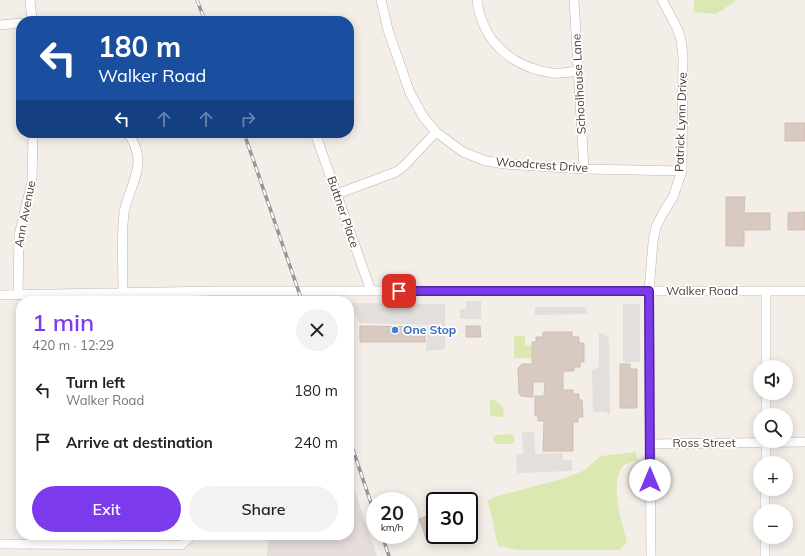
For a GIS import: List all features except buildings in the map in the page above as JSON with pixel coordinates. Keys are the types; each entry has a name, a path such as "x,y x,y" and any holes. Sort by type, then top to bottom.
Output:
{"street":[{"path":"30,0 32,16"},
{"name":"Woodcrest Drive","path":"381,0 388,30 410,93 424,118 436,132 463,152 486,161 505,164 584,169 682,171"},
{"path":"477,0 482,19 489,36 500,49 513,60 526,67 554,73 578,71"},
{"name":"Schoolhouse Lane","path":"574,0 584,169"},
{"name":"Patrick Lynn Drive","path":"651,556 649,291 652,242 656,227 673,197 682,171 681,40 677,28 662,0"},
{"path":"0,25 16,23"},
{"path":"337,194 396,172 404,166 436,132"},
{"name":"Ann Avenue","path":"18,295 19,235 32,182 33,138"},
{"path":"123,293 122,238 124,212 126,201 138,165 136,148 131,138"},
{"name":"Buttner Place","path":"317,138 371,291"},
{"name":"Walker Road","path":"0,295 216,291 805,291"},
{"path":"766,291 766,360"},
{"name":"Ross Street","path":"650,444 753,442"},
{"name":"Ross Street","path":"793,442 805,442"},
{"path":"0,544 181,545 187,540"},
{"path":"765,544 765,556"}],"shaded area":[{"path":"466,301 481,301 481,319 460,319 460,309 466,309"},
{"path":"354,303 445,304 445,349 426,351 427,325 360,323 354,314"},
{"path":"623,304 640,304 640,362 623,362"},
{"path":"535,307 586,307 587,314 535,315"},
{"path":"599,332 609,338 610,415 605,412 593,412 592,370 599,367"},
{"path":"522,432 534,432 535,454 563,453 563,460 572,460 572,471 517,473 516,454 523,454"},
{"path":"354,489 366,524 366,544 373,544 377,556 267,556 268,540 354,540"}],"green space":[{"path":"694,0 737,0 716,14 694,12"},
{"path":"514,336 525,336 525,345 531,345 531,358 514,358"},
{"path":"490,400 496,401 504,409 503,417 490,415"},
{"path":"512,434 515,441 512,444 497,444 494,442 493,438 496,435"},
{"path":"636,452 637,460 623,466 617,483 618,504 627,542 619,550 519,550 498,546 488,501 494,497 562,479 583,471 601,456"}],"railway":[{"path":"197,0 203,16"},
{"path":"246,138 300,296"},
{"path":"354,453 367,492"},
{"path":"385,544 389,556"}],"place":[{"name":"One Stop","path":"395,330"}],"route":[{"path":"399,291 649,291 650,480"}]}
